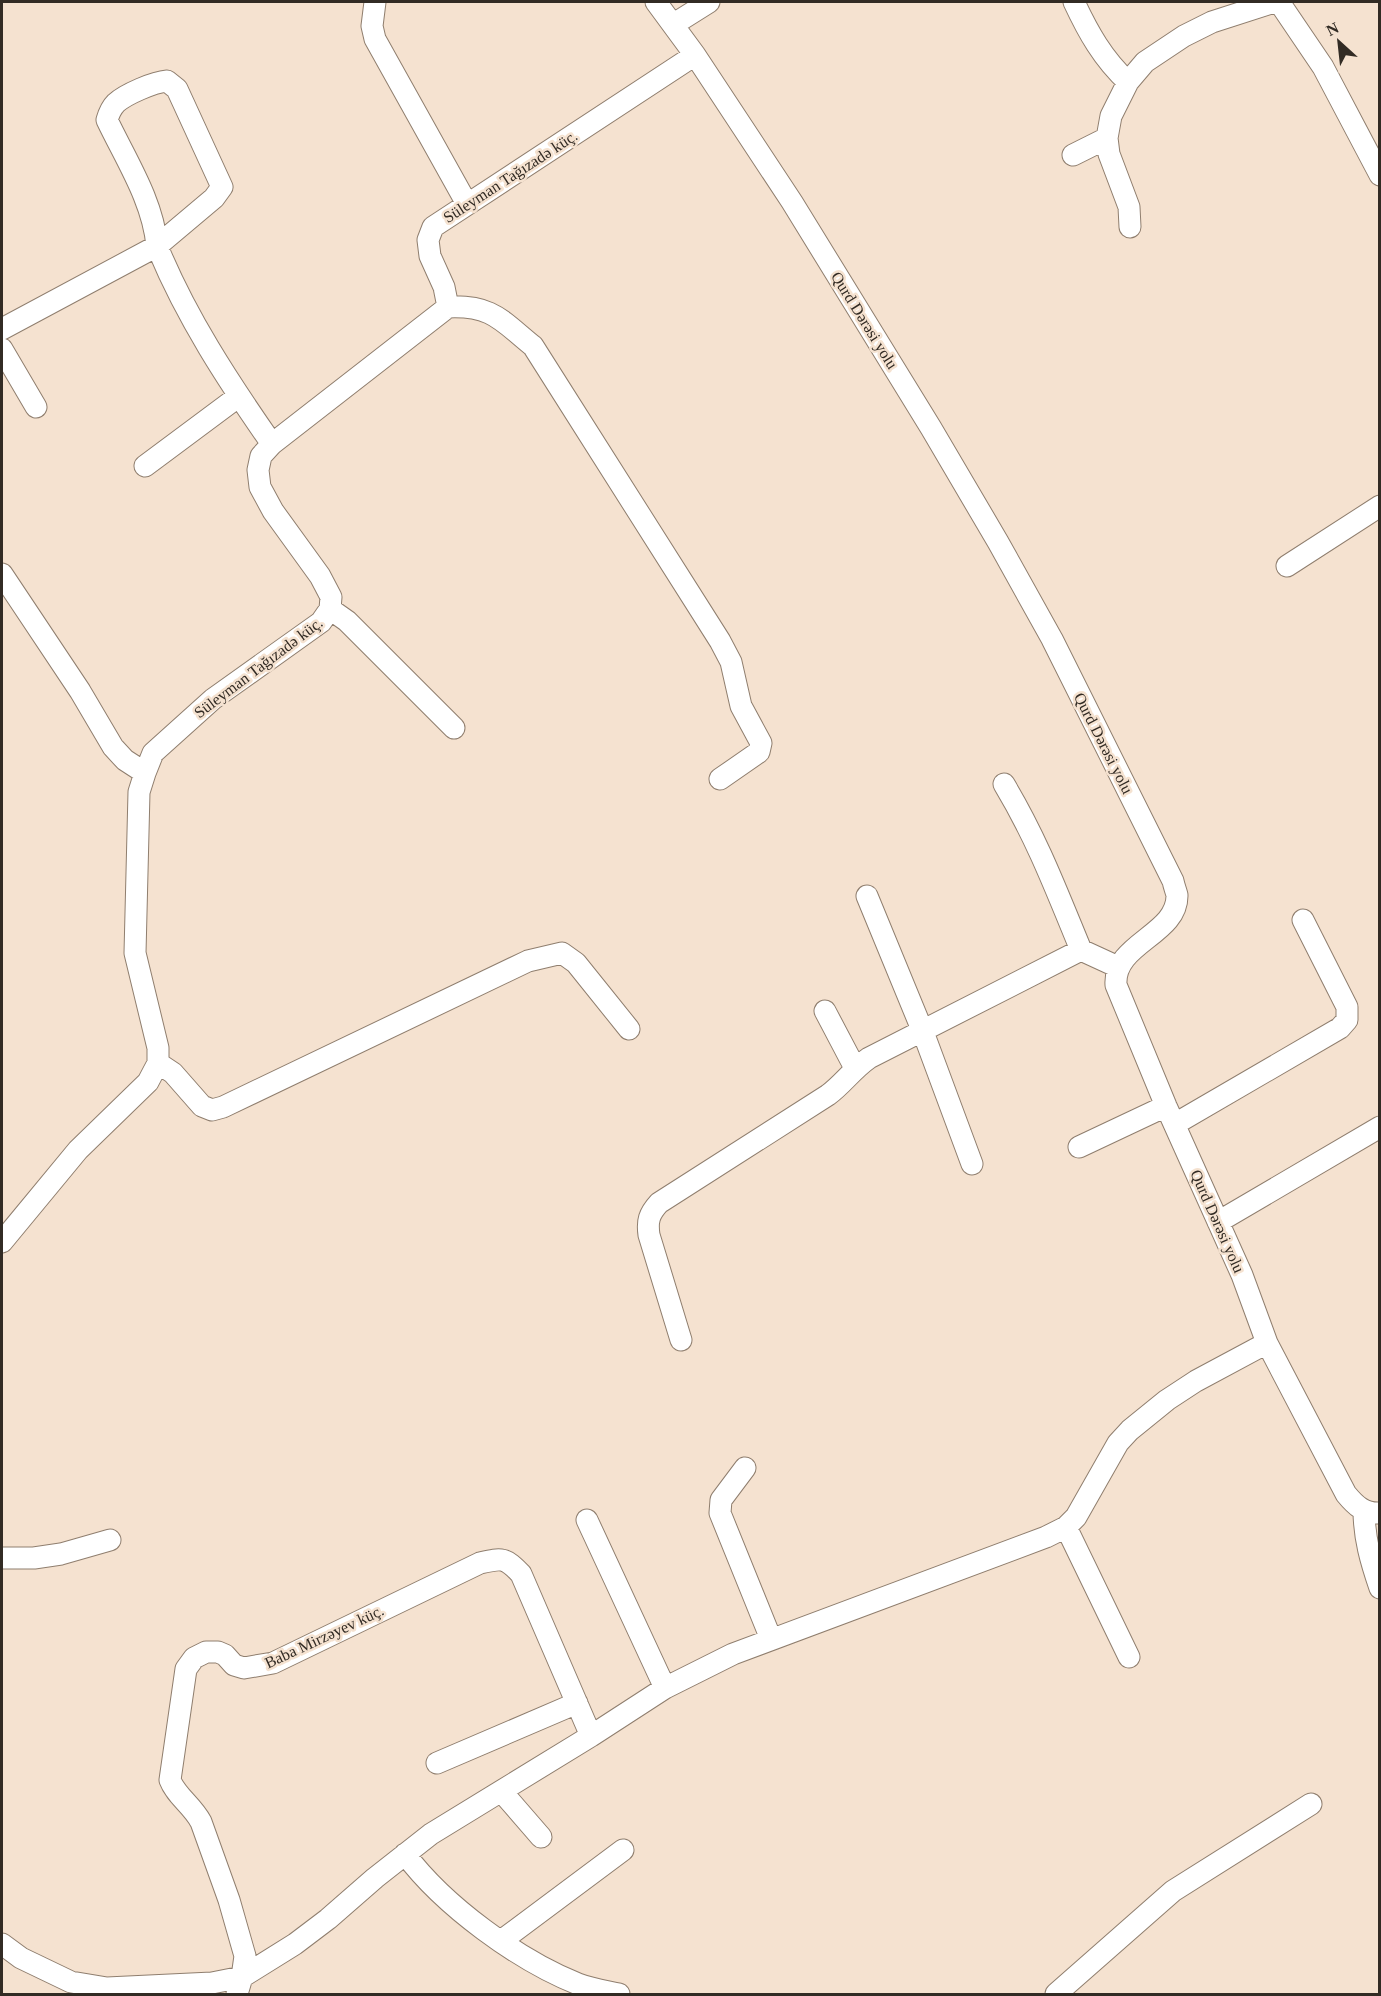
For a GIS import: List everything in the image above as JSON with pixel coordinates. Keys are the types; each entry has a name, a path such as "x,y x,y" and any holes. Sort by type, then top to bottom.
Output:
{"street":[{"path":"375,2 372,26 375,39 467,204"},
{"name":"Qurd Dərəsi yolu","path":"656,2 674,24 792,202 864,317 998,542 1052,639 1173,881 1177,896 1168,920 1127,955 1118,967 1116,985 1170,1115 1242,1275 1267,1343 1336,1478 1355,1506 1372,1512"},
{"path":"674,24 709,2"},
{"path":"1074,2 1111,66 1128,82"},
{"path":"1130,227 1128,207 1109,154 1107,138 1111,116 1128,82 1145,62 1184,36 1212,22 1274,2"},
{"path":"1279,2 1323,67 1380,175"},
{"name":"Süleyman Tağızadə küç.","path":"158,1063 158,1048 135,953 139,792 145,773 153,753 175,732 213,699 321,622 330,609 331,597 320,576 273,511 260,487 258,471 261,456 272,444 448,307 444,287 430,256 428,240 433,227 695,55"},
{"path":"2,329 157,246 214,198 222,187 177,89 167,81 157,82 117,101 110,110 107,120 148,204 155,226 157,246 183,303 239,396 272,444"},
{"path":"1073,155 1107,138"},
{"path":"448,307 467,306 482,309 499,317 533,346 720,641 731,663 741,706 761,743 759,752 720,779"},
{"path":"2,349 36,407"},
{"path":"145,466 239,396"},
{"path":"1287,566 1380,506"},
{"path":"2,574 80,691 113,747 124,760 145,773"},
{"path":"330,609 347,621 454,728"},
{"path":"1004,784 1027,823 1081,950 1118,967"},
{"path":"867,896 923,1032 972,1164"},
{"path":"1079,1147 1170,1115 1340,1028 1347,1020 1347,1007 1303,920"},
{"path":"681,1340 647,1223 650,1212 659,1203 828,1095 840,1086 855,1068 869,1058 1081,950"},
{"path":"2,1242 78,1149 148,1082 158,1063 173,1073 202,1106 212,1110 223,1107 528,961 562,953 576,963 629,1029"},
{"path":"825,1011 855,1068"},
{"path":"1218,1222 1380,1127"},
{"path":"2,1944 21,1958 71,1982 106,1988 212,1983 239,1986 303,1938 431,1834 502,1792 665,1688 733,1654 1046,1537 1066,1527 1076,1517 1118,1443 1130,1430 1167,1400 1196,1381 1267,1343"},
{"path":"745,1468 721,1500 720,1513 771,1639"},
{"path":"1372,1512 1364,1528 1367,1550 1380,1588"},
{"path":"587,1520 665,1688"},
{"path":"1066,1527 1129,1657"},
{"path":"2,1558 34,1558 62,1554 110,1540"},
{"name":"Baba Mirzəyev küç.","path":"239,1986 245,1956 229,1900 201,1822 196,1812 173,1789 170,1780 186,1669 194,1658 207,1652 218,1652 225,1655 234,1665 244,1668 273,1663 480,1563 499,1559 510,1563 521,1574 591,1736"},
{"path":"438,1762 577,1703"},
{"path":"502,1792 540,1837"},
{"path":"1056,1995 1173,1891 1311,1804"},
{"path":"501,1941 624,1850"},
{"path":"405,1854 431,1885 501,1941 558,1975 581,1985 619,1995"}]}
